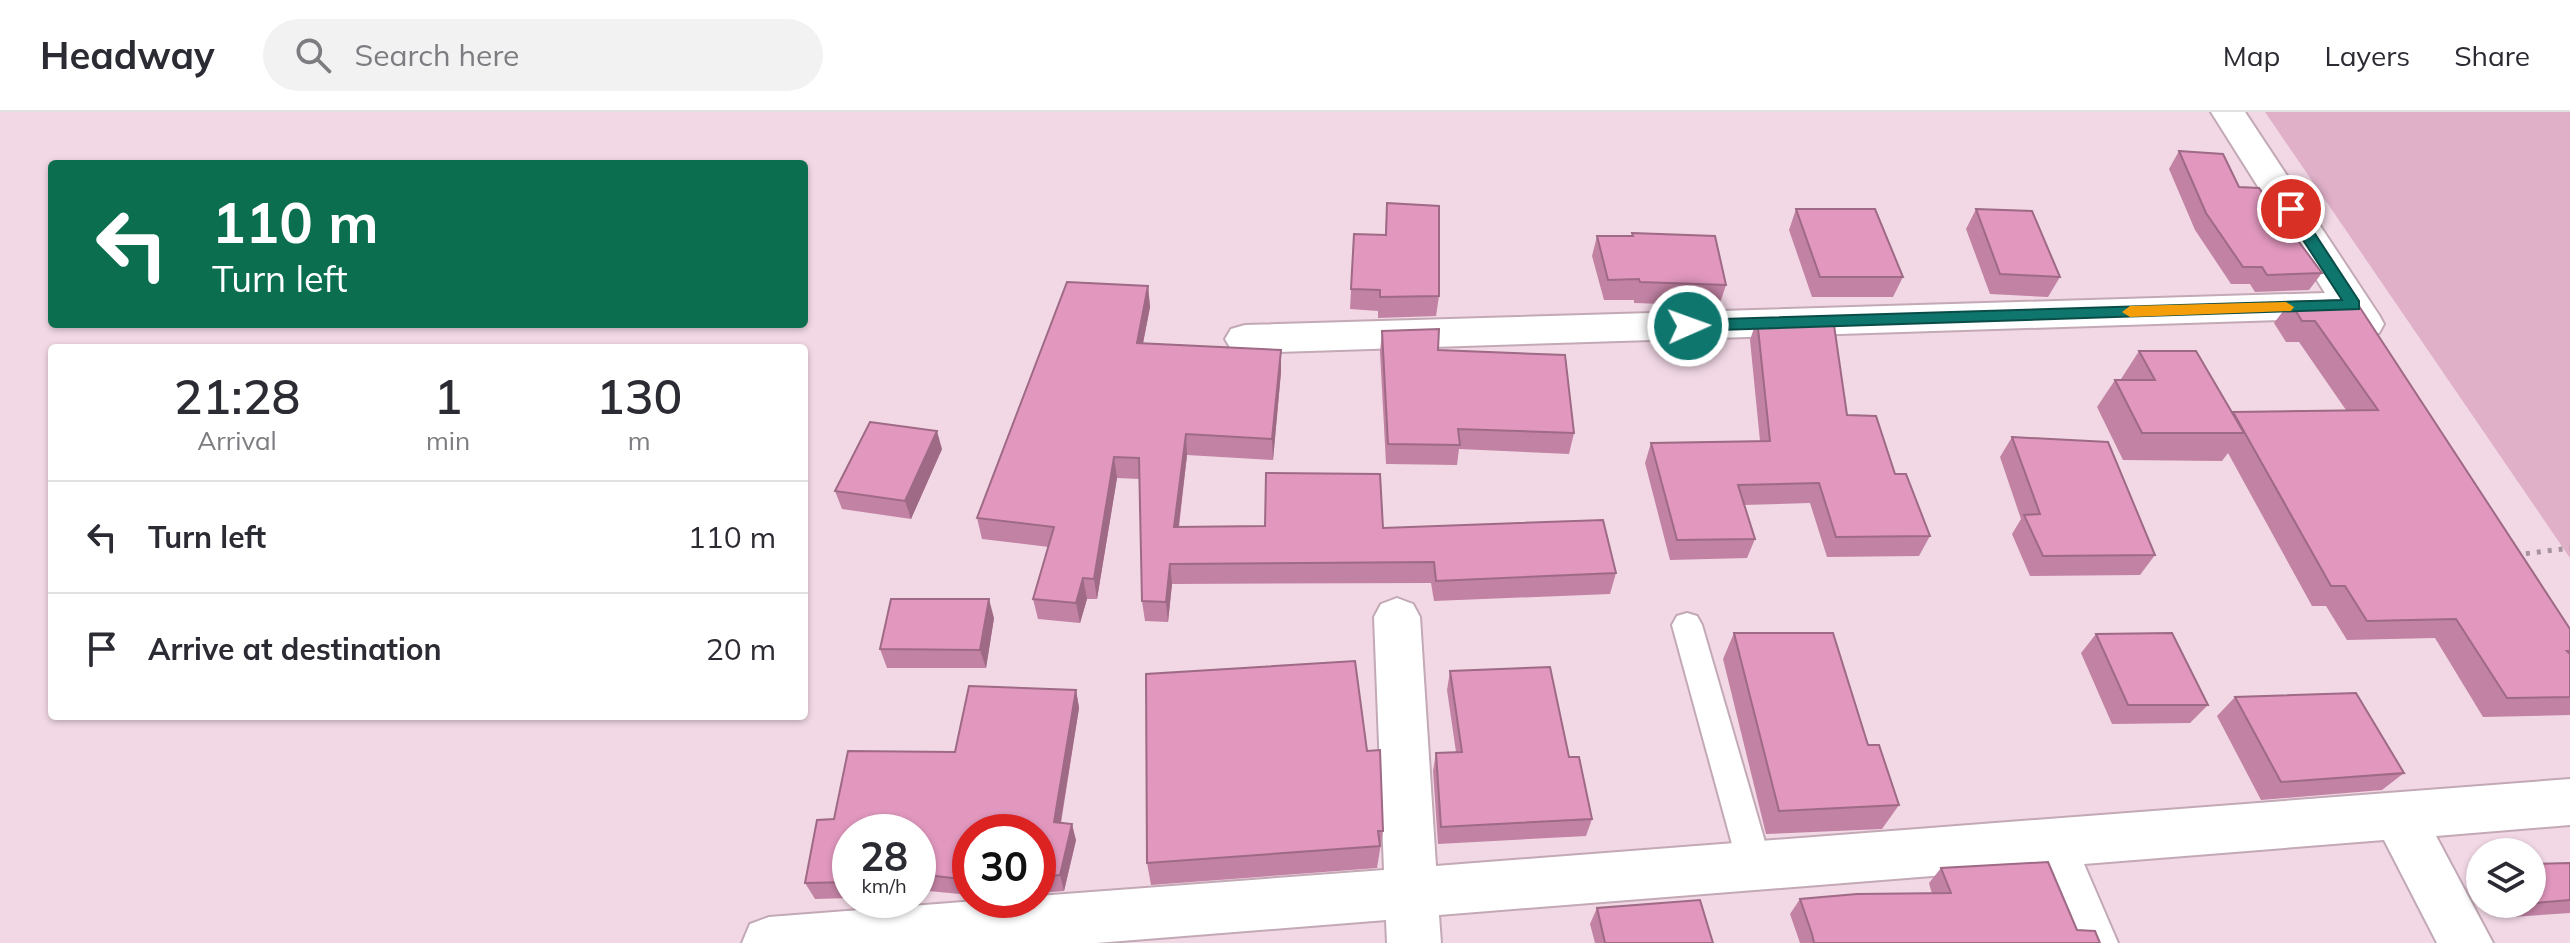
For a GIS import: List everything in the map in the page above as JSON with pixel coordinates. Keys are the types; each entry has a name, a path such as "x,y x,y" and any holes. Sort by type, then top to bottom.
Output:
{"street":[{"path":"2228,112 2387,358"},
{"path":"1245,339 2353,305"},
{"path":"1397,617 1414,943"},
{"path":"780,942 1091,930 1411,892 2570,802"},
{"path":"2398,815 2466,943"},
{"path":"2048,842 2091,943"}],"lane":[{"path":"1687,625 1755,866"}],"path":[{"path":"2514,555 2570,548"}],"shaded area":[{"path":"2265,112 2570,112 2570,558"}],"building":[{"path":"2179,151 2223,154 2239,187 2259,188 2322,273 2267,275 2262,267 2243,267 2206,213"},
{"path":"1387,203 1439,206 1439,296 1380,297 1380,290 1351,289 1354,234 1386,235"},
{"path":"1796,209 1875,209 1903,277 1820,277"},
{"path":"1976,209 2032,211 2060,277 2000,274"},
{"path":"1632,233 1715,236 1726,285 1608,280 1597,236 1633,236"},
{"path":"1067,282 1148,286 1137,343 1281,350 1272,439 1186,434 1174,527 1265,526 1266,473 1380,474 1383,528 1603,520 1616,573 1436,581 1434,562 1170,564 1166,602 1142,601 1139,458 1114,457 1094,579 1083,578 1076,603 1033,599 1054,527 977,518"},
{"path":"2355,300 2570,629 2570,651 2567,651 2570,654 2570,697 2507,698 2456,619 2367,621 2345,586 2331,586 2233,412 2378,410 2315,321 2302,321 2290,302"},
{"path":"1757,319 1834,325 1847,415 1876,416 1895,474 1906,474 1930,536 1836,537 1819,483 1738,485 1755,539 1677,540 1651,443 1770,441"},
{"path":"1439,329 1438,350 1565,355 1574,433 1458,429 1460,445 1388,444 1382,331"},
{"path":"2139,351 2196,351 2244,433 2142,433 2115,380 2155,380"},
{"path":"870,422 937,431 905,501 835,491"},
{"path":"2012,437 2108,442 2155,555 2043,556 2024,515 2040,514"},
{"path":"891,599 989,599 980,650 880,649"},
{"path":"1734,633 1833,633 1868,745 1879,745 1899,805 1779,811"},
{"path":"2172,633 2208,705 2128,705 2096,634"},
{"path":"1355,661 1367,751 1380,750 1383,831 1378,831 1380,846 1147,863 1146,674"},
{"path":"1550,667 1569,757 1579,757 1592,819 1441,827 1436,753 1462,752 1450,671"},
{"path":"969,686 1076,690 1055,814 952,814 952,878 936,876 936,814 835,814 848,751 955,752"},
{"path":"2356,693 2404,773 2281,782 2235,697"},
{"path":"832,819 832,882 805,883 817,820"},
{"path":"1056,822 1072,824 1060,875 1056,875"},
{"path":"2048,862 2077,930 2095,931 2100,943 1814,943 1800,899 1857,894 1951,893 1941,868"},
{"path":"2570,863 2570,900 2546,902 2546,864"},
{"path":"1700,900 1713,943 1605,943 1597,908"}],"slow traffic":[{"path":"2130,312 2286,307"}],"route":[{"path":"1688,326 2353,305 2291,209"}]}
